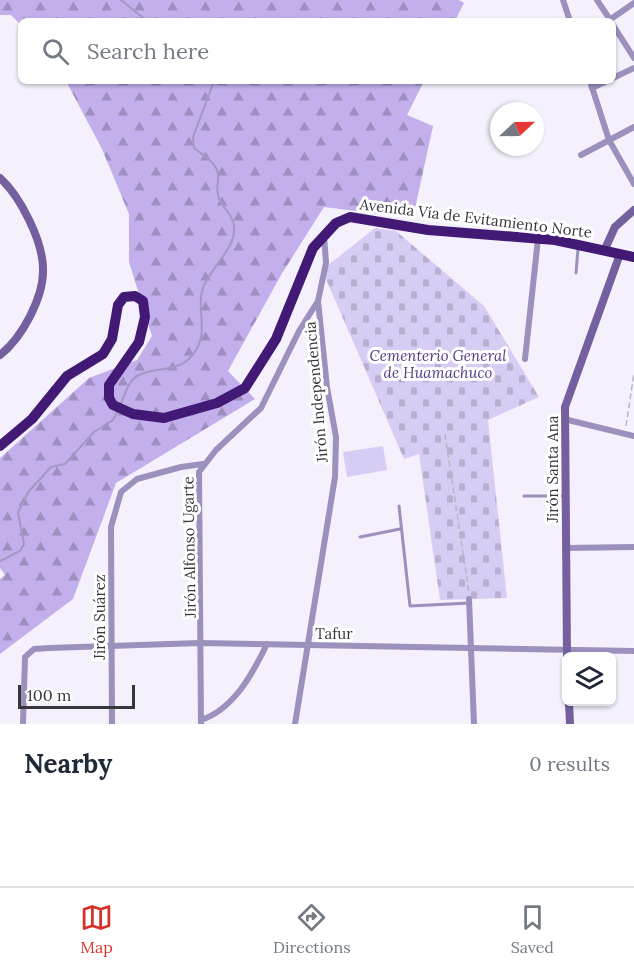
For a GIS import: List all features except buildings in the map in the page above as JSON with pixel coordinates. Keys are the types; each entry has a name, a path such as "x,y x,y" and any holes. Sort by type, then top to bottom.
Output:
{"highway":[{"name":"Avenida Vía de Evitamiento Norte","path":"0,446 32,419 67,376 103,354 115,330 118,306 124,297 135,296 143,301 146,308 143,328 132,354 109,385 109,398 113,405 133,414 164,418 186,414 232,397 245,388 276,339 313,248 336,223 350,217 439,231 579,244 630,258"}],"street":[{"path":"563,0 569,18"},
{"path":"597,0 608,18"},
{"path":"615,18 634,3"},
{"path":"616,31 634,58"},
{"path":"616,77 634,68"},
{"path":"591,85 609,140 634,184"},
{"path":"581,155 634,127"},
{"path":"0,178 15,192 33,231 44,267 42,285 35,304 21,330 0,355"},
{"path":"604,251 615,227 634,210"},
{"name":"Jirón Independencia","path":"295,724 309,645 314,598 333,506 336,451 318,301 326,263 324,235"},
{"path":"525,359 538,239"},
{"name":"Jirón Santa Ana","path":"567,652 565,407 630,258"},
{"name":"Jirón Alfonso Ugarte","path":"201,722 199,472 203,464 261,408 298,331 318,301"},
{"path":"564,419 634,436"},
{"name":"Jirón Suárez","path":"111,724 111,527 121,492 126,485 137,479 203,464"},
{"path":"565,548 634,547"},
{"path":"470,601 474,724"},
{"path":"201,722 211,717 248,683 267,644"},
{"name":"Tafur","path":"23,724 24,663 25,657 34,649 110,645 267,644 562,653"},
{"name":"Tafur","path":"600,652 634,651"},
{"path":"569,706 570,724"}],"lane":[{"path":"576,273 579,244"},
{"path":"524,496 565,496"},
{"path":"399,506 410,606 470,601"},
{"path":"360,537 400,529"}],"path":[{"path":"624,434 634,374"},
{"path":"445,434 470,601"}],"green space":[{"path":"0,0 459,0 464,3 456,18 18,18 18,22 11,15 0,15"},
{"path":"68,84 422,84 407,115 433,126 414,213 395,216 324,207 281,275 228,371 255,399 116,483 73,599 0,654 0,579 5,575 0,568 0,458 89,378 137,360 152,336 129,262 129,214 102,149"},
{"name":"Cementerio General de Huamachuco","path":"375,228 396,231 484,306 539,397 488,420 507,598 440,600 419,454 404,459 322,270"},
{"path":"383,446 387,470 347,477 343,452"}],"waterway":[{"path":"121,0 143,18"},
{"path":"120,406 127,388 135,377 183,363 196,350 202,328 202,291 227,251 234,235 233,222 218,195 216,167 194,148 193,137 213,84"},
{"path":"0,561 20,551 24,544 18,512 29,491 51,467 65,464 94,432 113,420 118,411"}]}
